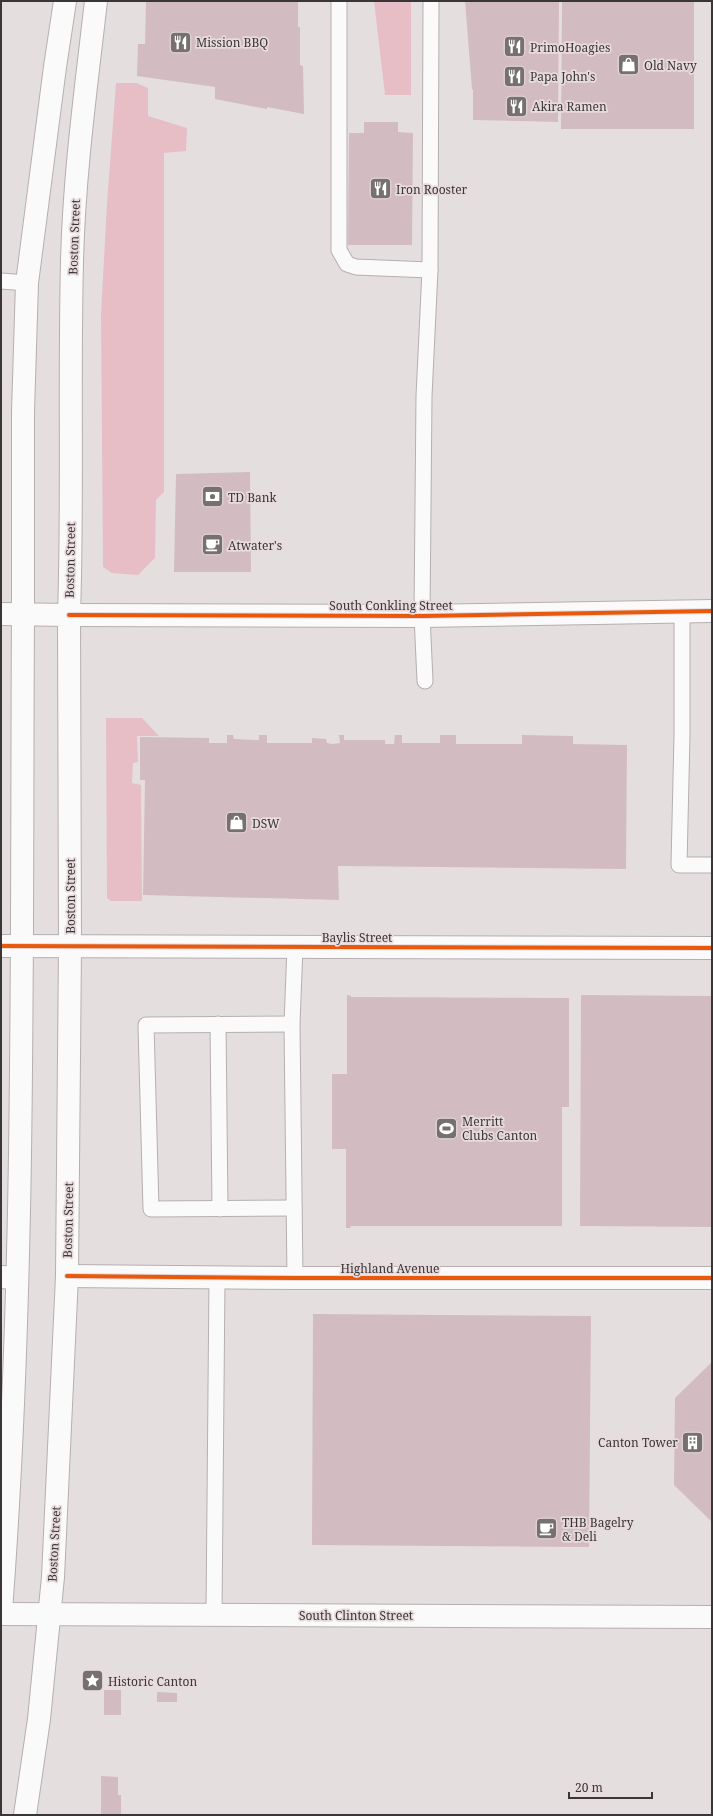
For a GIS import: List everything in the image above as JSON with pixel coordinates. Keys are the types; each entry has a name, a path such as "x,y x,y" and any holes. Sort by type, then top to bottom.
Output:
{"main road":[{"path":"1,1612 9,1500 16,1342 9,1278 12,946 23,614 23,412 27,283 65,1"},
{"name":"Boston Street","path":"24,1815 39,1719 53,1577 67,1276 70,947 69,615 71,558 72,255 80,138 96,1"},
{"name":"South Conkling Street","path":"1,614 422,616 712,611"},
{"name":"Baylis Street","path":"12,946 712,948"},
{"name":"Highland Avenue","path":"67,1276 217,1278 712,1278"},
{"name":"South Clinton Street","path":"1,1612 49,1614 712,1617"}],"lane":[{"path":"339,1 339,250 347,264 356,267 430,270"},
{"path":"425,681 422,616 424,396 430,270 432,1"},
{"path":"1,281 27,283"},
{"path":"682,611 682,735 679,865 712,865"},
{"path":"294,947 292,1024 295,1278"},
{"path":"218,1024 220,1209"},
{"path":"292,1024 146,1025 151,1209 294,1208"},
{"path":"214,1615 217,1278"}],"shaded area":[{"path":"374,1 411,1 411,95 385,95"},
{"path":"116,83 136,83 148,88 148,116 187,128 186,151 164,153 164,492 156,500 155,558 138,575 112,573 103,567 101,314"},
{"path":"106,718 142,718 159,736 137,736 138,762 133,763 132,783 141,785 142,901 111,901 107,898"}],"building":[{"path":"146,1 298,1 300,65 303,66 304,114 267,107 267,109 215,99 215,87 137,76 138,44 145,44"},
{"path":"465,1 559,1 558,122 473,120 473,90"},
{"name":"Old Navy","path":"562,1 694,1 694,129 561,129"},
{"name":"Iron Rooster","path":"364,122 398,122 398,132 413,133 412,245 348,245 349,133 364,133"},
{"path":"250,472 251,572 174,572 176,474"},
{"path":"227,735 233,735 234,739 259,740 259,735 267,735 267,743 312,743 312,738 326,739 327,743 332,744 340,743 339,735 344,735 344,740 385,740 385,744 394,744 395,735 402,735 402,743 440,743 440,735 456,735 456,744 522,744 522,735 573,736 573,744 627,745 626,869 338,866 339,900 143,895 145,780 140,780 140,737 209,738 209,743 227,743"},
{"name":"Merritt Clubs Canton","path":"347,995 351,997 569,998 569,1107 562,1107 562,1226 350,1226 351,1228 346,1228 346,1149 332,1149 332,1074 347,1074"},
{"path":"581,995 712,996 712,1227 580,1226"},
{"path":"313,1314 591,1316 589,1547 312,1545"},
{"name":"Canton Tower","path":"712,1362 712,1522 674,1485 675,1398"},
{"path":"104,1690 121,1690 121,1715 104,1715"},
{"path":"157,1692 177,1693 177,1702 157,1702"},
{"path":"101,1776 118,1777 118,1795 121,1795 121,1815 101,1815"}],"cycle path":[{"path":"69,615 422,616 712,611"},
{"path":"1,946 712,948"},
{"path":"67,1276 295,1278 712,1278"}],"place":[{"name":"Mission BBQ","path":"181,42"},
{"name":"PrimoHoagies","path":"514,47"},
{"name":"Old Navy","path":"628,65"},
{"name":"Papa John's","path":"515,76"},
{"name":"Akira Ramen","path":"516,106"},
{"name":"Iron Rooster","path":"381,189"},
{"name":"TD Bank","path":"213,497"},
{"name":"Atwater's","path":"213,545"},
{"name":"DSW","path":"237,823"},
{"name":"Merritt Clubs Canton","path":"447,1128"},
{"name":"Canton Tower","path":"693,1442"},
{"name":"THB Bagelry & Deli","path":"546,1529"},
{"name":"Historic Canton","path":"93,1681"}]}
